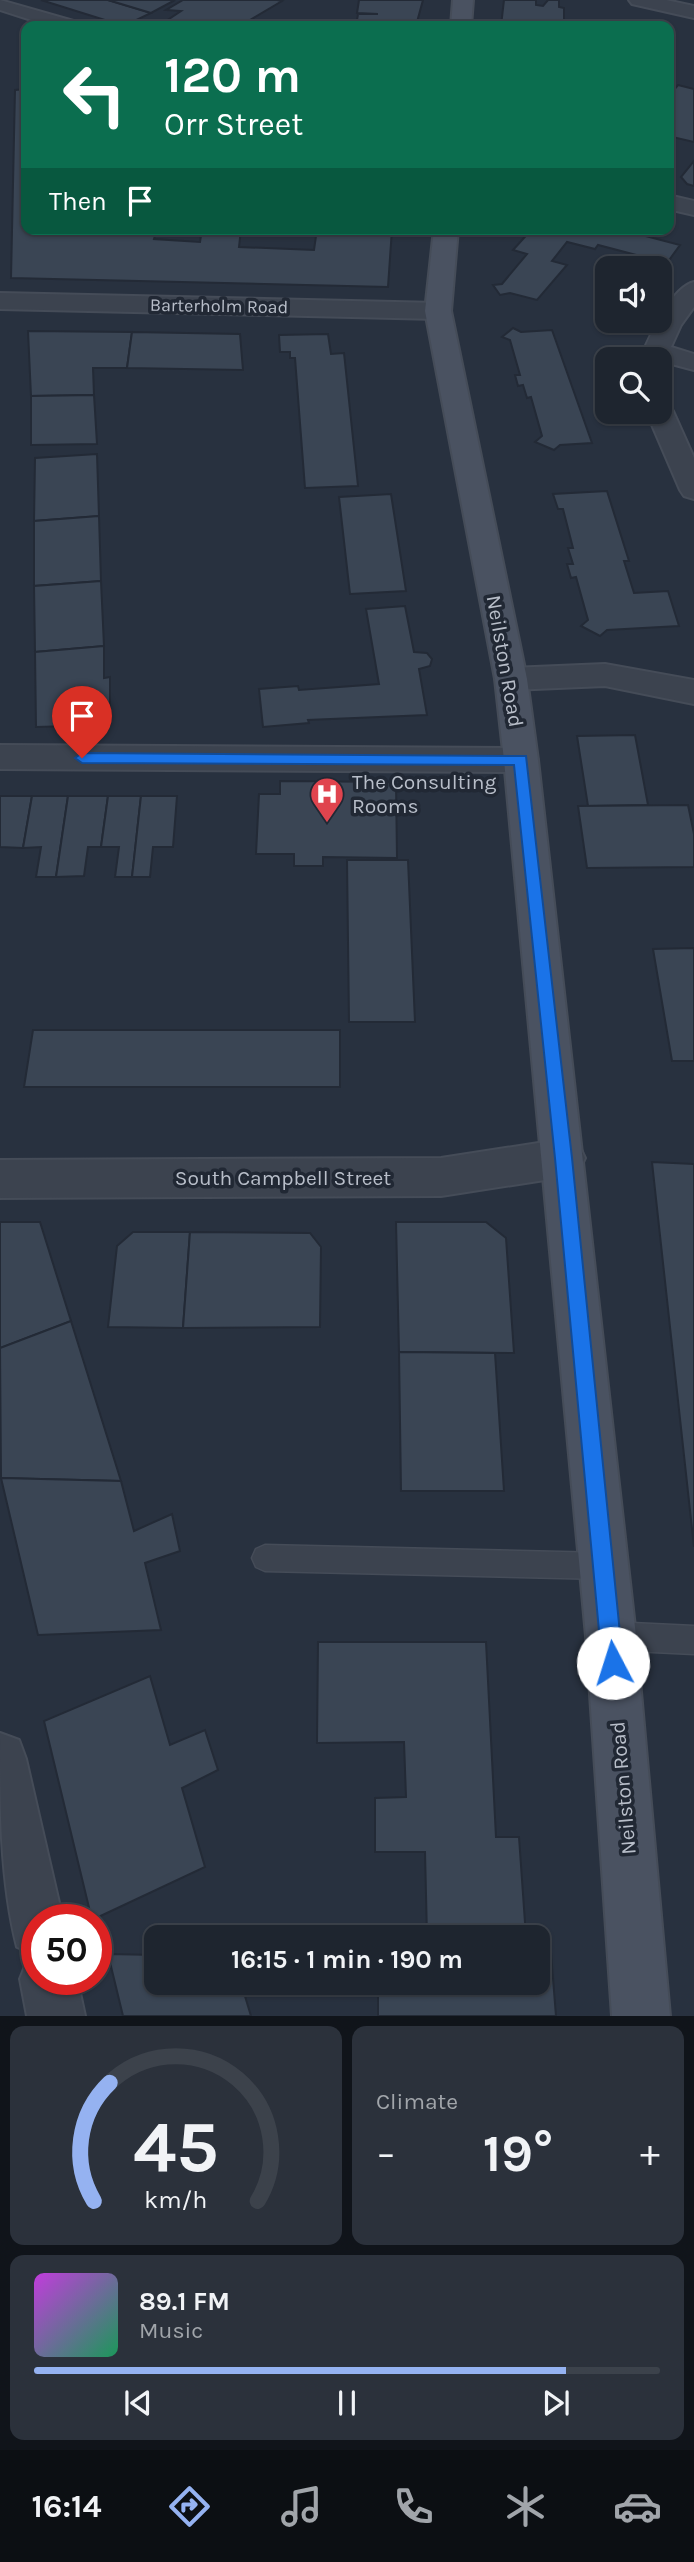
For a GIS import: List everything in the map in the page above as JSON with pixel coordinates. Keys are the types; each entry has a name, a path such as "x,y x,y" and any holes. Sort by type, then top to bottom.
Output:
{"main road":[{"path":"461,21 463,0"},
{"name":"Neilston Road","path":"445,235 438,311 511,678 521,760 611,1636 641,2016"}],"street":[{"path":"639,0 694,12"},
{"path":"0,4 54,21"},
{"path":"674,203 694,208"},
{"path":"658,347 668,325 694,289"},
{"name":"Barterholm Road","path":"0,301 438,311"},
{"path":"672,358 694,362"},
{"path":"665,424 694,490"},
{"path":"511,678 605,675 694,692"},
{"path":"0,757 521,760"},
{"name":"South Campbell Street","path":"0,1179 441,1177 564,1158"},
{"path":"0,1759 32,1904"},
{"path":"51,1995 56,2016"}],"lane":[{"path":"265,1558 604,1566"},
{"path":"611,1636 694,1640"}],"building":[{"path":"41,0 108,0 151,13 134,21 108,21"},
{"path":"108,0 175,0 151,13"},
{"path":"183,0 282,1 248,21 166,21 181,11 166,10"},
{"path":"359,0 423,0 417,21 357,20 358,14 378,14 357,13"},
{"path":"504,0 536,0 536,5 543,6 548,0 559,0 559,7 564,8 564,21 502,21"},
{"path":"678,85 694,89 694,142 674,137 674,90"},
{"path":"21,89 21,235 155,235 154,239 200,242 201,235 240,235 239,247 314,250 316,235 392,235 388,287 11,278 15,90"},
{"path":"694,161 694,186 687,184 681,177"},
{"path":"527,235 642,235 680,245 672,256 640,256 598,245 595,249 567,242 552,261 567,265 537,300 510,293 500,295 493,285 502,284 527,254 513,250"},
{"path":"513,328 521,332 552,330 592,443 560,445 554,450 535,442 542,436 531,397 527,398 523,385 518,386 515,375 520,375 510,340 502,337"},
{"path":"28,331 132,332 127,368 93,368 94,395 31,396"},
{"path":"132,332 240,334 243,370 127,368"},
{"path":"328,334 331,354 344,353 358,486 305,488 295,358 290,358 290,352 280,352 279,335"},
{"path":"94,395 97,444 31,445 31,396"},
{"path":"97,454 99,516 34,521 35,458"},
{"path":"607,491 629,561 624,561 634,593 668,591 679,626 607,630 600,636 581,626 588,620 576,577 571,578 567,564 573,564 568,548 573,548 563,509 558,509 553,494"},
{"path":"391,494 406,591 350,594 339,497"},
{"path":"99,516 101,581 34,586 34,521"},
{"path":"101,581 104,646 35,652 34,586"},
{"path":"405,606 414,652 427,653 432,659 430,666 419,669 427,715 308,720 309,723 263,727 259,689 298,686 299,690 379,684 366,609"},
{"path":"104,646 104,678 110,677 110,725 36,727 35,652"},
{"path":"635,735 648,805 588,806 577,736"},
{"name":"The Consulting Rooms","path":"280,781 396,782 397,858 323,857 323,866 294,866 294,854 256,854 259,794 280,794"},
{"path":"0,796 32,796 23,848 0,847"},
{"path":"32,796 68,796 56,877 36,877 41,847 23,848"},
{"path":"68,796 108,796 101,847 88,847 84,876 56,877"},
{"path":"108,796 141,796 132,877 115,877 119,847 101,847"},
{"path":"141,796 177,796 173,847 153,847 150,877 132,877"},
{"path":"688,805 694,834 694,867 587,868 578,806"},
{"path":"347,860 408,860 415,1022 349,1022"},
{"path":"694,948 694,1061 672,1061 653,949"},
{"path":"33,1030 340,1030 340,1087 24,1087"},
{"path":"652,1162 694,1164 694,1547"},
{"path":"0,1222 40,1222 71,1321 0,1348"},
{"path":"396,1222 486,1222 506,1238 514,1353 399,1352"},
{"path":"133,1232 190,1232 183,1328 108,1327 117,1246"},
{"path":"190,1232 310,1233 321,1247 320,1327 183,1328"},
{"path":"71,1321 121,1481 1,1478 0,1348"},
{"path":"399,1352 495,1353 504,1491 401,1491"},
{"path":"1,1478 121,1481 134,1531 172,1514 180,1551 145,1563 161,1630 38,1635"},
{"path":"318,1642 486,1642 496,1837 519,1837 525,1925 427,1925 425,1852 375,1852 375,1798 406,1797 404,1742 317,1743"},
{"path":"150,1676 170,1745 205,1730 218,1770 182,1788 205,1867 112,1911 112,1904 88,1904 44,1721"},
{"path":"550,1941 556,2016 378,2016 378,1995 550,1995"},
{"path":"112,1954 144,1955 144,1995 245,1995 251,2016 123,2016 112,1971"}],"place":[{"name":"The Consulting Rooms","path":"327,824"}],"route":[{"path":"82,758 521,760 564,1158 613,1663"}]}
